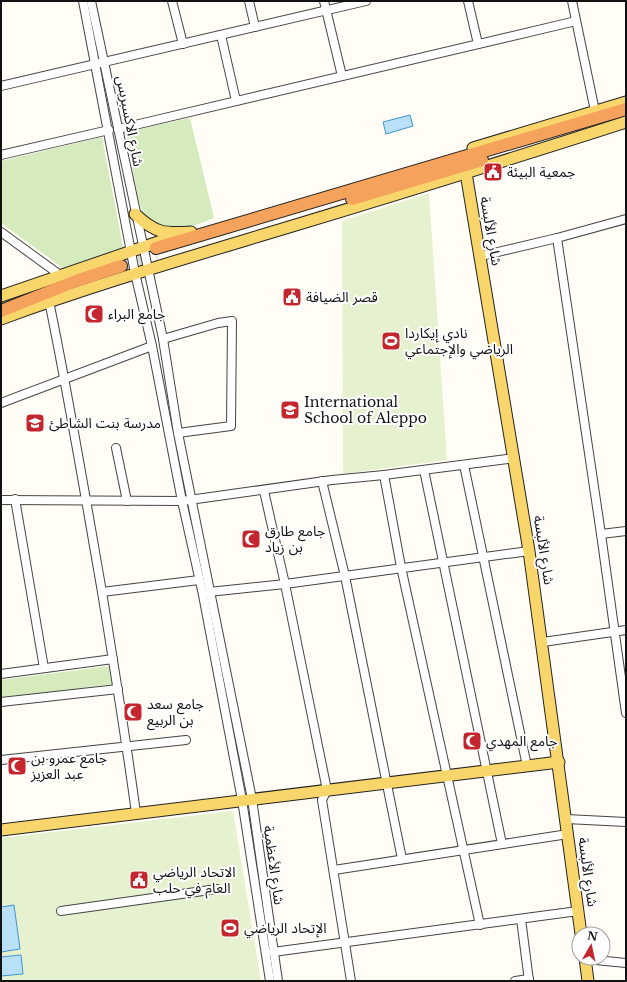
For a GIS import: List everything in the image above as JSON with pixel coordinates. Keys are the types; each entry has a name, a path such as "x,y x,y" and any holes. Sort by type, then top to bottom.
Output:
{"highway":[{"path":"626,109 156,252 626,117"},
{"path":"1,303 120,263 1,311"}],"main road":[{"path":"1,296 142,246 626,102"},
{"path":"1,319 49,301 135,273 466,173 626,122"},
{"name":"شارع الألبسة","path":"466,173 515,458 543,642 580,926"},
{"path":"136,214 146,224 160,231 170,233 191,232"},
{"path":"1,830 559,762"},
{"path":"586,966 588,981"}],"street":[{"path":"84,1 101,63 109,130 135,273 152,346 182,502 247,800 270,981"},
{"name":"شارع الاكسبريس","path":"92,1 101,63 118,129 163,340 178,433 192,500 247,800"},
{"path":"172,1 183,44"},
{"path":"249,1 255,27"},
{"path":"324,1 342,76"},
{"path":"1,86 366,1"},
{"path":"468,1 478,44"},
{"path":"572,1 595,111"},
{"path":"118,129 576,21"},
{"path":"221,35 236,101"},
{"path":"1,156 109,130"},
{"path":"481,256 626,219"},
{"path":"1,232 60,275"},
{"path":"556,238 602,534 626,712"},
{"path":"49,301 65,379 102,592 127,746 136,813"},
{"path":"163,340 218,323 232,321 231,426 178,433"},
{"path":"1,403 152,346"},
{"path":"116,448 127,501"},
{"path":"1,500 182,502 264,491 322,481 384,475 515,458"},
{"path":"464,465 482,558 527,766"},
{"path":"424,470 442,563 502,844"},
{"path":"384,475 401,567 480,925"},
{"path":"322,481 345,576 402,859"},
{"path":"264,491 286,584 327,790 322,800 351,981"},
{"path":"15,499 44,668"},
{"path":"602,534 626,531"},
{"path":"209,592 286,584 401,567 529,552"},
{"path":"102,592 199,580"},
{"path":"543,642 626,630"},
{"path":"1,674 113,659"},
{"path":"1,702 118,689"},
{"path":"1,760 186,740"},
{"name":"شارع الأعظمية","path":"247,800 278,981"},
{"path":"566,819 626,822"},
{"path":"334,870 568,834"},
{"path":"61,911 217,889"},
{"path":"273,952 578,911"},
{"path":"515,981 529,980 521,919"},
{"path":"611,961 626,963"}],"green space":[{"path":"190,118 214,218 186,228 166,230 150,221 145,217 142,211 126,132"},
{"path":"102,137 123,247 63,268 1,223 1,161"},
{"name":"نادي إيكاردا الرياضي والإجتماعي","path":"429,193 447,460 343,474 342,221"},
{"path":"110,666 113,684 1,698 1,680"},
{"path":"233,811 261,981 1,981 1,838"}],"water":[{"path":"410,115 413,126 386,134 383,122"},
{"path":"14,905 20,949 1,952 1,907"},
{"path":"21,955 23,974 1,976 1,957"}],"tunnel":[{"path":"121,266 157,256"}],"place":[{"name":"جمعية البيئة","path":"493,172"},
{"name":"قصر الضيافة","path":"292,297"},
{"name":"جامع البراء","path":"94,314"},
{"name":"نادي إيكاردا الرياضي والإجتماعي","path":"391,341"},
{"name":"International School of Aleppo","path":"290,410"},
{"name":"مدرسة بنت الشاطئ","path":"35,423"},
{"name":"جامع طارق بن زياد","path":"251,539"},
{"name":"جامع سعد بن الربيع","path":"133,712"},
{"name":"جامع المهدي","path":"472,741"},
{"name":"جامع عمرو بن عبد العزيز","path":"17,766"},
{"name":"الاتحاد الرياضي العام في حلب","path":"139,880"},
{"name":"الإتحاد الرياضي","path":"230,928"}]}
